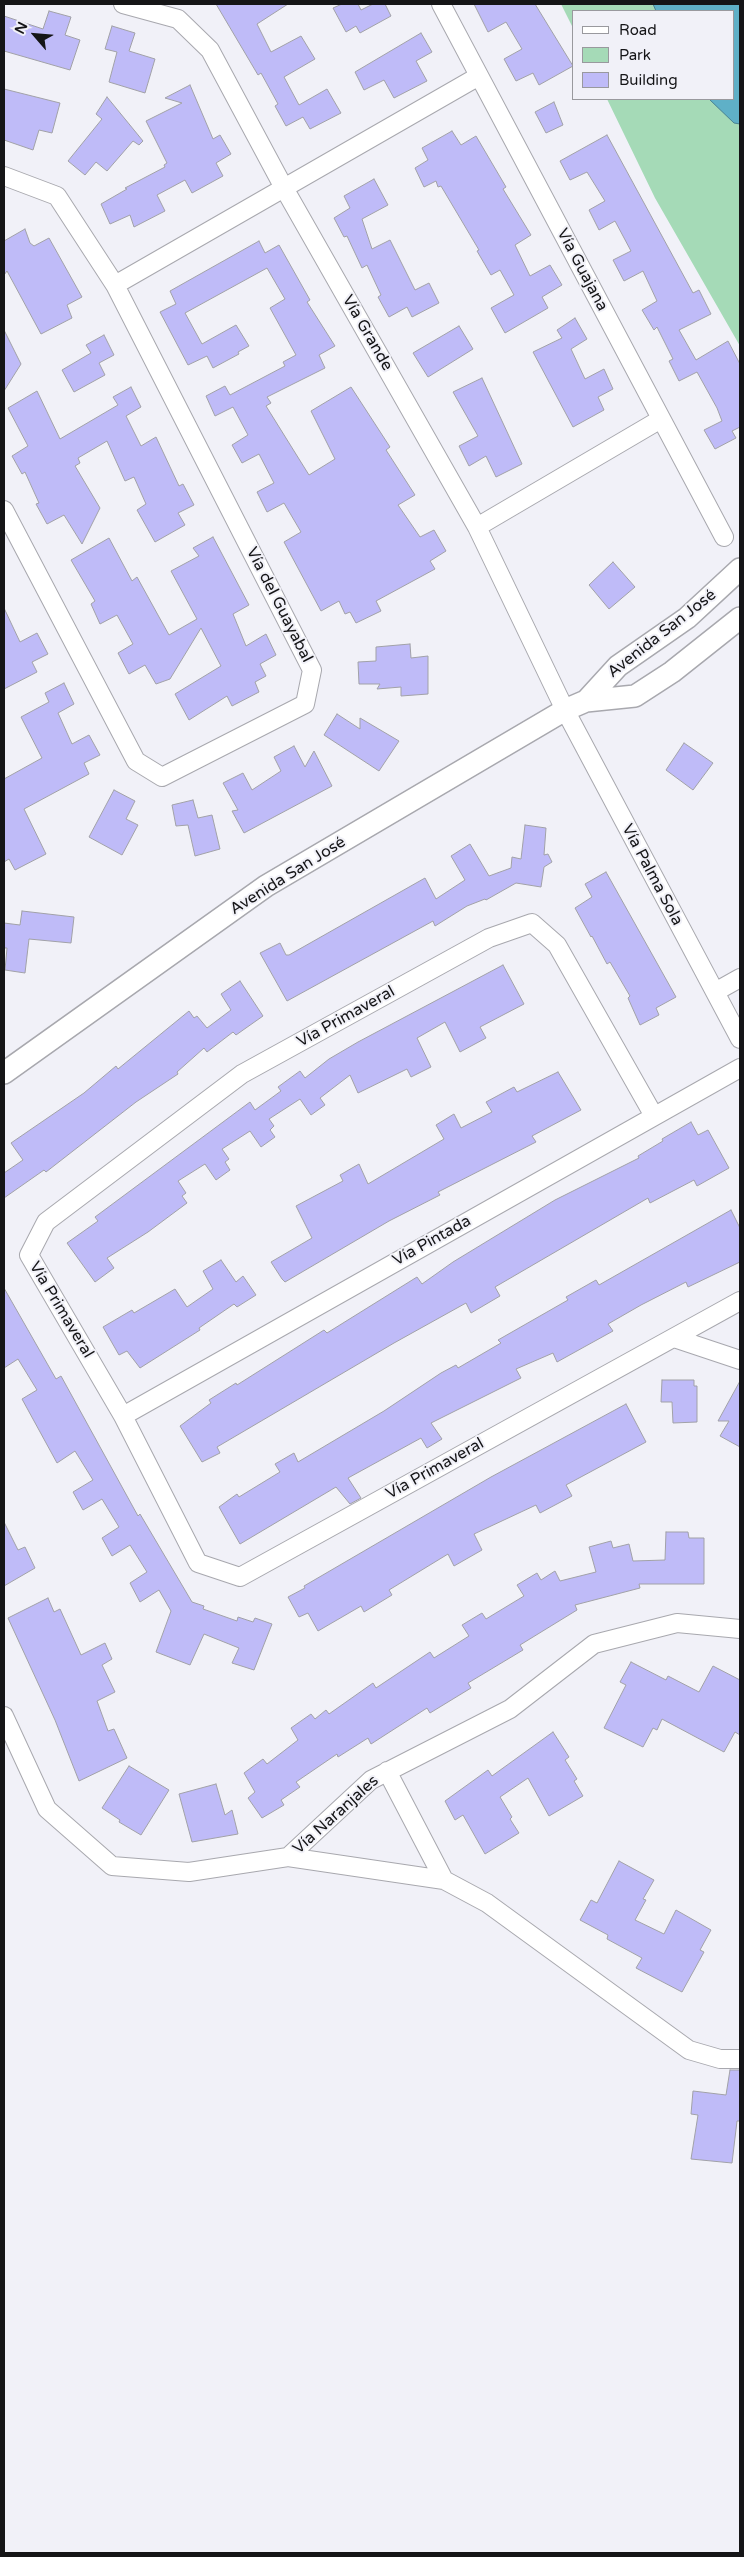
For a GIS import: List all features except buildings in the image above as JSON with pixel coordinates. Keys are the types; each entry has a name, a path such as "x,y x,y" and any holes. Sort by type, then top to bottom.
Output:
{"street":[{"name":"Vía Grande","path":"123,4 178,19 210,50 284,188 477,527 564,710"},
{"name":"Vía Guajana","path":"441,4 724,537"},
{"path":"115,285 479,76"},
{"name":"Vía del Guayabal","path":"4,176 57,196 115,285 312,670 305,704 162,777 136,761 4,510"},
{"path":"477,527 661,418"},
{"name":"Avenida San José","path":"586,701 618,666 687,618 740,569"},
{"name":"Avenida San José","path":"4,1073 266,886 564,710 586,701 635,696 672,672 740,618"},
{"name":"Vía Palma Sola","path":"564,710 740,1039"},
{"name":"Vía Primaveral","path":"654,1116 558,946 532,923 489,938 242,1074 46,1222 29,1255 124,1416 198,1563 240,1577 740,1301"},
{"path":"715,992 740,978"},
{"name":"Vía Pintada","path":"124,1416 740,1068"},
{"path":"674,1338 740,1360"},
{"name":"Vía Naranjales","path":"4,1716 47,1809 112,1866 189,1872 288,1857 371,1780 510,1709 594,1644 677,1623 740,1629"},
{"path":"387,1771 444,1880"},
{"path":"288,1857 444,1880 487,1903 690,2050 720,2059 740,2059"}],"green space":[{"path":"561,4 740,4 740,346 655,198 607,100 734,100 734,10 572,10 572,26"}],"water":[{"path":"653,4 740,4 740,124 734,123 710,100 734,100 734,10 656,10"}]}
